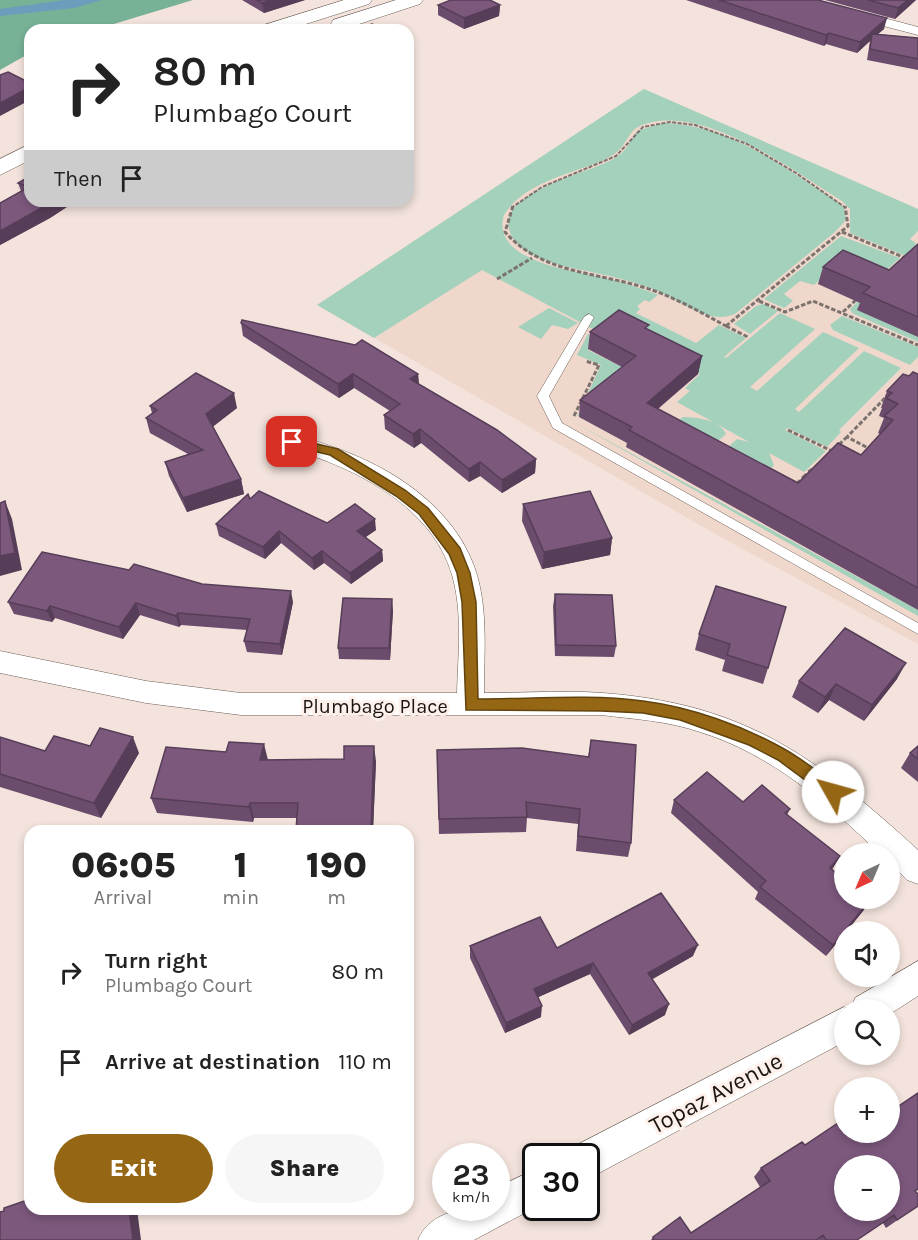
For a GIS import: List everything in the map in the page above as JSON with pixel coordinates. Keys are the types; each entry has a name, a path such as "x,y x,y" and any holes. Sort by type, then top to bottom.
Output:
{"street":[{"path":"287,24 363,0"},
{"path":"340,24 414,0"},
{"path":"800,0 918,31"},
{"path":"0,168 24,154"},
{"path":"292,442 325,449 352,461 423,511 449,542 464,573 469,602 471,705"},
{"name":"Plumbago Place","path":"0,662 146,692 241,704 643,707 681,714 718,725 773,750 816,778 918,870"},
{"path":"884,999 918,977"},
{"name":"Topaz Avenue","path":"600,1153 834,1029"},
{"path":"437,1240 522,1194"}],"lane":[{"path":"589,317 543,396 557,424 918,629"}],"path":[{"path":"726,326 848,226 846,207 763,152 713,131 665,122 636,130 626,147 615,156 539,189 515,204 506,216 505,232 519,249 533,257 546,263 653,290 726,326 748,336"},
{"path":"842,232 911,260"},
{"path":"497,279 533,257"},
{"path":"895,265 903,257"},
{"path":"843,312 860,296"},
{"path":"759,301 785,312 813,301 918,345"},
{"path":"567,355 599,365 573,418"},
{"path":"823,459 893,389"},
{"path":"789,430 841,456"},
{"path":"847,437 877,452"},
{"path":"807,486 799,482 815,466"}],"shaded area":[{"path":"644,89 918,209 918,644 717,535 317,305"}],"green space":[{"path":"0,0 193,0 114,24 24,24 24,56 0,70"},
{"path":"644,89 918,209 918,231 910,239 916,243 914,245 918,244 918,261 850,233 850,209 842,201 773,158 719,131 692,123 666,120 638,127 612,156 532,189 521,196 504,215 503,231 510,244 522,254 538,262 618,281 658,295 649,302 645,300 637,306 640,309 636,313 696,343 719,325 746,338 724,357 726,358 780,313 815,329 750,387 757,391 823,332 859,348 795,409 799,412 864,351 901,368 839,430 841,432 827,447 788,428 785,430 826,451 804,472 769,453 774,465 765,475 724,451 737,439 749,442 677,402 690,391 685,388 700,374 656,351 658,353 577,417 601,365 577,355 588,334 601,339 588,350 618,365 644,345 604,335 482,270 374,338 317,305"},
{"path":"663,123 687,125 711,131 733,139 775,161 836,201 844,208 846,220 835,232 735,314 725,317 715,317 694,310 664,294 640,285 544,260 518,245 509,229 510,216 518,204 549,185 615,158 625,149 637,131"},
{"path":"841,236 900,258 874,281 836,265 814,285 800,281 784,294 793,301 784,308 764,299"},
{"path":"862,298 865,299 859,306 918,337 918,342 852,313 850,309"},
{"path":"763,304 778,311 750,334 734,324 756,306"},
{"path":"549,308 578,323 568,329 552,325 541,339 518,327"},
{"path":"842,316 918,347 918,357 910,365 833,330 830,325"},
{"path":"683,417 713,422 719,425 726,434 712,446 673,424"},
{"path":"570,420 918,610 918,616"}],"water":[{"path":"65,0 102,0 74,8 0,16 0,9"}],"building":[{"path":"451,0 490,0 500,5 464,18 438,5"},
{"path":"719,0 818,0 887,18 860,42 829,33 826,35"},
{"path":"868,0 908,0 898,8"},
{"path":"872,34 918,38 918,59 870,49"},
{"path":"8,72 24,80 24,90 0,103 0,75"},
{"path":"24,190 24,207 43,207 0,231 0,203"},
{"path":"918,244 918,317 863,293 870,287 823,267 843,250 889,270"},
{"path":"619,310 649,325 645,328 702,356 647,403 798,483 838,443 861,455 893,420 884,416 898,404 886,398 892,393 887,391 903,374 909,376 913,372 918,374 918,588 629,430 632,427 580,400 636,356 590,332"},
{"path":"242,320 355,345 362,340 418,374 410,379 497,430 536,459 502,480 480,462 469,469 420,429 413,434 384,415 400,404 353,374 338,384 241,323"},
{"path":"196,373 234,393 206,414 241,479 183,498 165,462 203,450 146,418 157,410 150,406"},
{"path":"259,491 327,523 355,504 375,519 357,531 382,550 350,573 322,551 312,558 279,531 263,547 216,524 248,494 250,499"},
{"path":"590,491 612,538 544,552 523,504"},
{"path":"5,501 15,553 0,556 0,503"},
{"path":"42,552 129,570 134,564 202,584 291,591 280,644 244,641 250,619 178,613 176,616 136,603 119,627 50,606 47,611 8,602"},
{"path":"716,586 786,607 768,668 727,655 730,644 699,634"},
{"path":"555,594 612,595 616,646 556,645"},
{"path":"343,598 392,599 389,648 338,648"},
{"path":"845,628 906,663 872,705 836,684 825,697 799,681"},
{"path":"100,728 133,737 94,803 0,774 0,737 45,751 54,736 90,746"},
{"path":"591,740 636,745 631,843 578,836 580,809 526,802 527,817 439,819 437,750 522,748 589,757"},
{"path":"229,742 264,744 260,760 344,759 344,746 374,746 371,825 296,825 298,803 250,803 249,807 151,798 166,747 226,752"},
{"path":"918,746 918,759 910,753"},
{"path":"707,772 743,802 762,785 790,809 785,813 834,851 834,863 830,868 834,871 834,909 863,909 853,921 834,921 833,945 760,887 766,881 674,800"},
{"path":"661,893 698,945 648,973 669,1004 632,1025 593,963 534,989 542,1006 506,1023 470,946 540,917 557,948"},
{"path":"918,1093 918,1189 915,1191 918,1194 918,1206 900,1218 900,1155 834,1155 834,1221 885,1221 857,1240 826,1240 823,1235 816,1240 654,1240 653,1237 680,1217 691,1233 770,1181 761,1168 802,1142 805,1145 834,1126 834,1143 900,1143 900,1105"},
{"path":"24,1201 24,1215 130,1215 133,1240 0,1240 0,1212 4,1211 4,1208"}],"route":[{"path":"292,442 334,452 352,461 400,493 423,511 455,552 464,573 469,602 471,705 601,705 643,707 681,714 718,725 754,740 783,756 833,792"}]}
